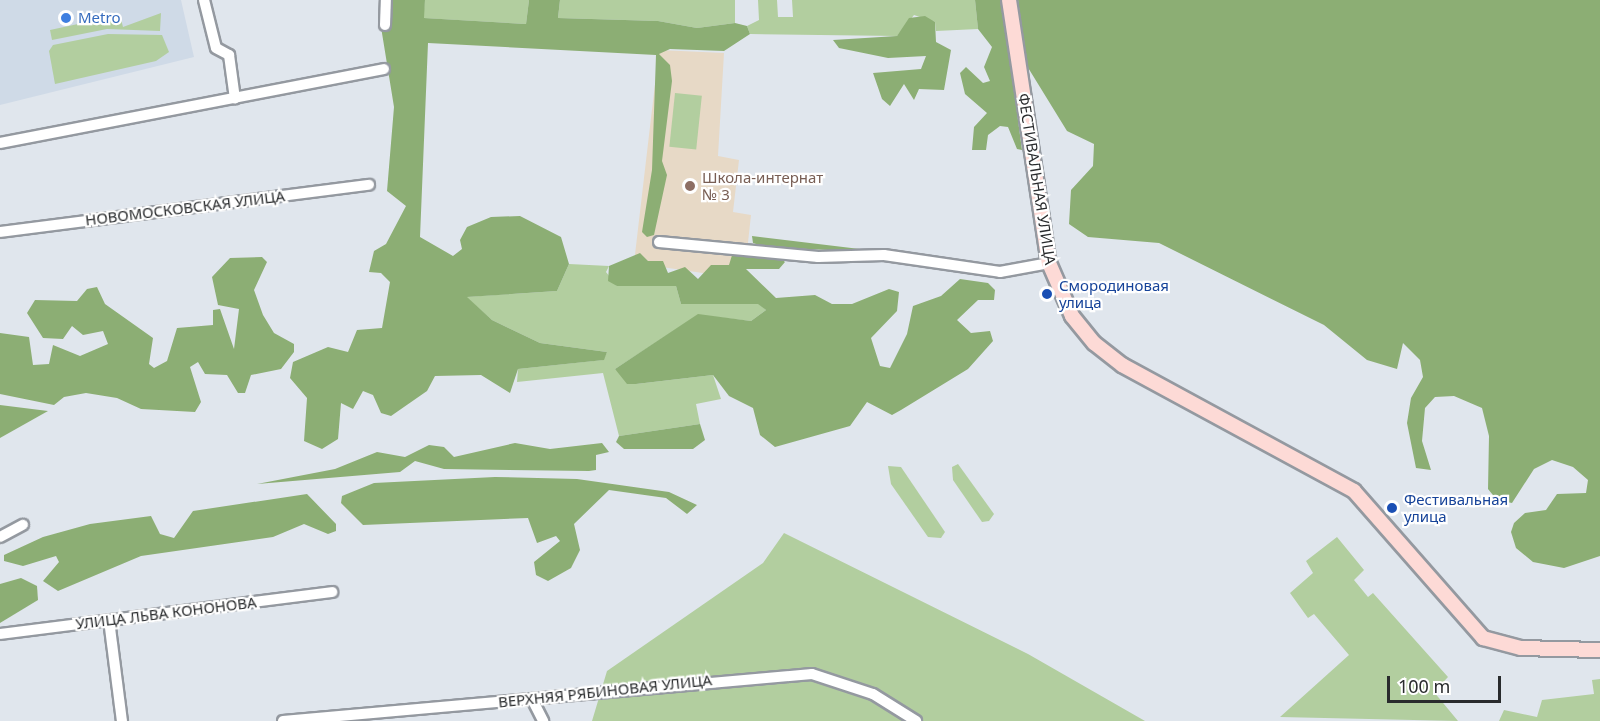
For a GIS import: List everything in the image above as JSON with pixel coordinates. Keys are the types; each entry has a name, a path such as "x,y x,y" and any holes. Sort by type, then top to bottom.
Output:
{"main road":[{"name":"ФЕСТИВАЛЬНАЯ УЛИЦА","path":"1009,0 1049,263 1072,316 1094,344 1122,365 1354,490 1483,638 1521,648 1600,650"}],"street":[{"path":"204,0 216,48 229,55 235,99"},
{"path":"385,25 386,0"},
{"path":"0,143 384,69"},
{"name":"НОВОМОСКОВСКАЯ УЛИЦА","path":"0,232 369,185"},
{"path":"659,242 818,257 884,255 1000,272 1049,263"},
{"path":"0,537 23,525"},
{"name":"УЛИЦА ЛЬВА КОНОНОВА","path":"0,634 332,592"},
{"path":"109,620 122,721"},
{"name":"ВЕРХНЯЯ РЯБИНОВАЯ УЛИЦА","path":"283,721 812,674 873,694 916,721"},
{"path":"532,699 543,721"}],"shaded area":[{"path":"0,0 181,0 194,57 0,105"},
{"name":"Школа-интернат № 3","path":"659,50 724,53 718,156 739,160 733,212 751,215 744,279 634,263"}],"green space":[{"path":"383,0 425,0 424,18 526,24 529,0 560,0 558,18 658,21 697,28 735,23 747,26 750,34 724,51 670,49 659,54 670,65 672,81 662,161 667,175 654,235 647,237 642,232 652,170 656,55 428,43 420,237 453,256 462,249 460,240 467,227 491,217 520,216 561,237 569,264 557,291 467,297 492,320 540,343 607,352 604,360 518,369 510,393 481,375 435,376 427,391 391,416 381,413 373,395 363,391 353,409 341,403 338,439 322,449 304,441 307,398 290,378 293,362 328,347 348,352 357,330 382,328 390,282 381,273 369,272 374,251 386,244 406,206 387,191 394,107 381,27"},
{"path":"425,0 529,0 526,24 423,18"},
{"path":"560,0 735,0 735,23 697,28 658,21 558,18"},
{"path":"758,0 777,0 778,17 793,17 792,0 975,0 978,29 936,31 935,22 914,15 897,36 750,34 747,26 759,20"},
{"path":"975,0 1002,0 1022,150 1017,149 1008,127 1000,126 988,135 986,150 972,150 974,127 987,113 965,94 960,73 966,67 983,83 990,81 984,67 992,47 978,29"},
{"path":"1018,0 1600,0 1600,556 1564,568 1533,562 1516,548 1511,532 1514,523 1525,513 1546,510 1557,494 1586,493 1588,480 1573,467 1552,460 1534,469 1512,503 1497,500 1488,489 1489,436 1482,408 1454,396 1435,397 1425,408 1422,441 1431,470 1416,468 1407,423 1411,398 1423,377 1420,360 1403,343 1397,369 1367,360 1324,325 1159,243 1088,237 1069,224 1071,190 1093,166 1094,144 1067,131 1027,66"},
{"path":"161,13 160,31 107,29 52,40 50,30 120,15 123,27"},
{"path":"925,16 935,22 936,42 951,50 944,90 919,89 914,100 904,84 890,106 882,99 873,73 921,69 926,56 888,58 839,48 833,40 897,36 909,18"},
{"path":"108,34 162,35 169,52 156,61 55,84 49,51 53,45"},
{"path":"675,93 702,96 696,150 669,147"},
{"path":"752,236 870,252 765,247 753,243"},
{"path":"733,252 778,256 785,262 779,269 746,269 776,298 815,295 832,304 852,304 889,289 899,292 897,311 871,338 880,366 890,368 907,334 913,306 941,296 960,279 988,283 995,290 994,300 978,300 957,320 971,333 990,331 993,341 968,369 892,415 867,402 850,426 775,447 760,435 753,408 729,396 713,375 627,384 615,369 698,314 751,321 766,310 758,304 681,304 676,286 617,286 608,281 609,266 640,253 648,261 663,261 668,273 685,267 698,279 711,265 729,265"},
{"path":"262,257 267,262 254,290 263,315 274,333 294,344 294,352 281,369 251,375 245,393 238,393 227,375 205,374 198,362 190,367 201,402 195,412 141,409 117,398 86,393 64,397 54,405 0,394 0,333 29,337 33,365 49,364 53,345 80,356 108,344 103,331 83,335 72,326 63,339 43,338 27,313 35,300 77,301 87,289 97,287 105,304 153,338 149,364 154,368 167,361 177,328 213,325 213,310 220,309 234,349 239,309 218,305 212,277 230,258"},
{"path":"569,264 609,266 606,272 617,286 676,286 681,304 759,304 766,310 751,321 698,315 615,369 636,384 713,375 721,399 696,404 700,424 619,436 603,373 517,382 518,369 603,360 607,352 540,343 492,320 466,297 557,291"},
{"path":"0,405 48,411 0,438"},
{"path":"700,424 705,440 693,449 624,449 616,442 619,436"},
{"path":"515,443 550,449 602,443 609,452 596,455 596,470 589,471 444,469 415,461 400,472 257,484 335,469 377,452 405,457 429,445 444,447 454,457"},
{"path":"958,464 994,514 989,521 982,522 953,480 952,467"},
{"path":"888,466 901,467 945,532 941,538 928,537 891,484"},
{"path":"495,477 577,479 669,492 697,505 687,514 666,498 609,490 574,524 580,550 571,568 548,581 536,575 534,562 560,541 556,536 537,543 528,518 363,525 341,503 342,496 374,483"},
{"path":"307,494 336,524 336,531 328,534 304,524 273,537 141,556 58,591 43,581 59,562 56,556 23,566 4,561 4,555 43,537 90,524 151,516 160,534 174,538 193,511"},
{"path":"784,533 1028,654 1145,721 592,721 607,671 763,563"},
{"path":"1337,537 1364,570 1354,580 1368,597 1373,593 1448,677 1434,692 1458,721 1280,717 1349,655 1314,614 1308,618 1290,593 1313,573 1306,561"},
{"path":"21,578 37,586 38,600 0,623 0,584"},
{"path":"1600,679 1600,721 1499,721 1504,710 1537,717 1542,700 1594,694 1592,680"}],"place":[{"name":"Metro","path":"66,18"},
{"name":"Школа-интернат № 3","path":"690,186"},
{"name":"Смородиновая улица","path":"1047,294"},
{"name":"Фестивальная улица","path":"1392,508"}]}
